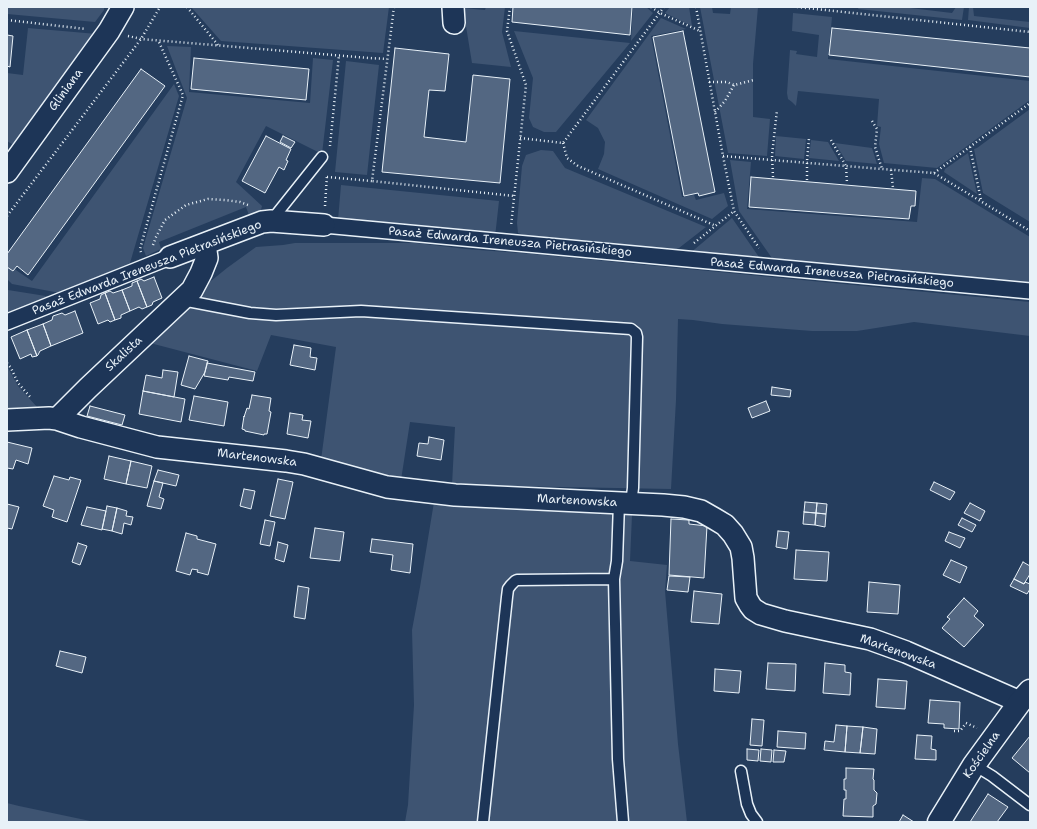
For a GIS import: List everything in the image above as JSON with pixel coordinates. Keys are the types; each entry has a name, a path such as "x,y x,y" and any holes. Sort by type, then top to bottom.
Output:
{"street":[{"name":"Gliniana","path":"7,172 109,31 123,7"},
{"name":"Pasaż Edwarda Ireneusza Pietrasińskiego","path":"7,322 170,257 262,222 270,221 1030,291"},
{"name":"Skalista","path":"57,419 192,290 207,258 205,244"},
{"path":"7,420 57,419"},
{"name":"Martenowska","path":"57,419 81,427 157,447 304,464 387,487 456,495 625,503 684,507 701,511 726,525 733,534 740,547 743,558 746,598 750,605 761,614 785,621 870,639 1025,697"},
{"name":"Kościelna","path":"938,822 974,765 1025,697"}],"lane":[{"path":"270,221 322,157"},
{"path":"182,300 250,313 276,315 361,310 631,329 636,333 633,488 625,503 614,579 618,759 623,822"},
{"path":"483,822 508,589 517,580 614,579"},
{"path":"974,765 992,776 1030,805"},
{"path":"741,771 747,804 751,814 757,822"}],"path":[{"path":"7,216 141,38 160,7"},
{"path":"186,7 218,45"},
{"path":"372,181 394,7"},
{"path":"510,7 507,31 526,85 510,242"},
{"path":"651,7 660,13 700,31"},
{"path":"563,142 664,7"},
{"path":"696,7 734,211 771,266"},
{"path":"797,7 1030,32"},
{"path":"7,20 109,31 158,40 388,59"},
{"path":"144,268 140,249 183,95 158,40"},
{"path":"330,147 339,55"},
{"path":"709,82 727,82 734,85 754,80"},
{"path":"715,112 725,101 734,85"},
{"path":"934,172 1030,103"},
{"path":"773,177 772,160 777,110"},
{"path":"872,121 877,129 875,147 882,169"},
{"path":"520,138 563,142"},
{"path":"807,180 809,138"},
{"path":"831,140 846,166 847,183"},
{"path":"563,142 567,158 578,166 716,226"},
{"path":"970,146 981,201"},
{"path":"723,156 891,170 934,172 1030,231"},
{"path":"324,225 328,170"},
{"path":"891,170 893,188"},
{"path":"327,177 514,196"},
{"path":"675,258 734,211"},
{"path":"7,363 18,383 33,400"},
{"path":"954,731 960,731 966,723 982,731"}],"shaded area":[{"path":"7,7 104,7 104,10 95,22 7,14"},
{"path":"191,7 389,7 383,53 221,41"},
{"path":"486,7 505,7 502,32 511,67 472,63 463,8 485,10"},
{"path":"633,7 646,7 653,13 631,41"},
{"path":"670,7 689,7 692,26 665,13"},
{"path":"700,7 712,7 713,13 730,14 731,7 758,7 753,64 753,117 770,119 767,156 728,153"},
{"path":"859,7 902,7 952,13 956,7 964,7 962,20 858,9"},
{"path":"969,7 973,7 974,16 1030,22 1030,28 968,20"},
{"path":"793,13 832,17 828,59 1030,81 1030,100 937,168 884,163 879,144 881,127 877,126 879,99 798,91 796,106 788,99 787,93 790,50 797,51 796,54 817,57 819,35 792,31"},
{"path":"661,18 686,29 651,36 682,197 694,195 696,200 724,193 728,206 712,219 598,169 604,154 605,142 598,128 586,120"},
{"path":"28,28 97,34 15,146 7,141 7,73 23,75"},
{"path":"514,31 630,43 556,132 544,132 533,127 529,118 533,78"},
{"path":"167,46 191,47 189,92 310,103 313,58 333,60 322,154 266,126 236,182 262,206 261,210 250,218 246,207 159,242 161,249 146,256 143,248 187,98"},
{"path":"346,61 379,65 367,175 335,172"},
{"path":"174,84 179,96 130,263 60,293 12,284 7,279 7,264 32,281"},
{"path":"1030,109 1030,222 983,193 974,149"},
{"path":"776,136 806,139 804,159 775,156"},
{"path":"811,140 828,142 839,161 809,158"},
{"path":"835,143 872,148 877,164 846,161"},
{"path":"541,150 553,151 565,168 706,227 679,248 670,253 535,238 518,233 517,223 522,166 526,155"},
{"path":"968,153 977,194 944,172 945,169"},
{"path":"730,160 751,162 747,209 917,222 922,178 935,179 1030,237 1030,287 774,261 739,211"},
{"path":"341,185 499,201 495,237 338,220"},
{"path":"732,218 761,260 689,254"},
{"path":"295,243 416,243 1030,302 1030,336 914,322 857,331 812,331 678,319 676,400 671,489 452,485 455,427 410,422 401,480 321,460 336,347 271,335 257,371 150,343 180,310 189,307 194,302 201,289 256,247"},
{"path":"7,289 8,290 52,297 7,313"},
{"path":"7,366 18,386 37,407 7,410"},
{"path":"434,502 632,515 630,561 667,565 665,591 678,744 687,822 405,822 408,805 414,705 412,630"},
{"path":"7,803 19,806 95,822 7,822"}],"building":[{"path":"513,7 632,7 630,35 512,22"},
{"path":"832,28 1030,48 1030,77 829,55"},
{"path":"683,31 715,192 699,196 698,193 684,196 653,37"},
{"path":"7,35 13,36 10,67 7,66"},
{"path":"395,48 449,54 445,91 429,90 424,137 466,142 473,75 510,79 500,183 382,172"},
{"path":"194,58 309,69 306,100 191,89"},
{"path":"141,69 165,86 28,275 17,266 13,271 7,267 7,254"},
{"path":"266,136 291,149 286,160 288,161 284,170 279,167 265,193 242,181"},
{"path":"283,136 295,142 291,148 280,142"},
{"path":"751,177 916,191 915,206 911,206 909,219 749,207"},
{"path":"154,277 162,298 153,302 152,305 147,307 137,281 141,279 144,281"},
{"path":"137,281 147,307 142,309 139,307 130,311 122,290 132,286 132,283"},
{"path":"122,290 130,311 121,315 121,318 115,320 105,293 110,291 113,293"},
{"path":"105,293 115,320 110,322 108,320 98,324 90,303 100,299 101,295"},
{"path":"75,311 83,333 51,346 43,324 52,320 53,316 62,313 65,315"},
{"path":"43,324 51,346 40,351 37,356 27,330"},
{"path":"27,330 37,356 32,357 31,354 20,359 11,337"},
{"path":"294,345 311,348 310,357 317,358 315,370 290,365"},
{"path":"189,356 208,361 205,372 195,389 181,385"},
{"path":"207,363 255,372 253,381 229,377 228,380 204,376"},
{"path":"163,370 178,372 174,397 143,391 146,375 162,378"},
{"path":"772,387 791,390 790,397 771,395"},
{"path":"143,391 185,399 181,422 139,414"},
{"path":"252,395 271,398 269,411 271,412 267,434 264,435 242,429 244,416 247,408 249,409"},
{"path":"194,396 228,402 224,426 189,420"},
{"path":"766,401 770,411 752,418 748,408"},
{"path":"90,406 125,415 122,425 87,416"},
{"path":"290,413 303,415 302,420 311,421 308,438 287,434"},
{"path":"429,437 444,440 441,460 417,456 419,443 428,444"},
{"path":"7,442 32,448 28,464 16,460 13,469 7,468"},
{"path":"109,456 131,461 126,484 104,479"},
{"path":"131,461 152,466 147,488 126,484"},
{"path":"158,470 179,475 176,486 154,481"},
{"path":"54,476 69,480 70,477 81,480 67,522 52,517 54,510 43,506"},
{"path":"278,479 293,482 285,519 270,516"},
{"path":"154,481 163,483 159,497 164,499 161,509 147,506"},
{"path":"934,482 955,492 950,500 930,490"},
{"path":"244,489 255,491 251,509 240,506"},
{"path":"805,502 817,503 816,513 804,512"},
{"path":"817,503 827,504 826,514 816,513"},
{"path":"970,503 985,511 980,521 964,513"},
{"path":"7,504 19,507 12,529 7,528"},
{"path":"107,506 117,508 112,531 102,529"},
{"path":"87,507 106,511 102,530 81,525"},
{"path":"117,508 127,511 126,516 133,517 131,525 124,523 122,534 112,531"},
{"path":"804,512 816,513 815,525 803,524"},
{"path":"816,513 826,514 825,527 815,525"},
{"path":"962,518 976,525 972,532 958,525"},
{"path":"671,519 689,520 689,524 707,526 704,578 669,575"},
{"path":"265,520 275,522 270,546 260,544"},
{"path":"315,528 344,532 340,561 310,558"},
{"path":"778,531 789,532 787,549 776,547"},
{"path":"949,532 965,538 960,548 945,541"},
{"path":"186,533 197,536 197,539 216,544 208,575 192,569 190,575 176,571"},
{"path":"372,539 413,544 410,573 391,570 393,555 370,552"},
{"path":"278,542 288,545 284,562 275,559"},
{"path":"78,543 87,546 80,565 72,562"},
{"path":"796,550 829,552 827,581 794,579"},
{"path":"951,560 967,567 960,583 943,575"},
{"path":"1023,562 1030,566 1030,574 1024,584 1014,579"},
{"path":"669,576 690,577 688,592 667,590"},
{"path":"1014,579 1024,584 1025,582 1030,584 1030,589 1027,594 1010,586"},
{"path":"869,582 900,585 898,614 867,612"},
{"path":"298,586 309,588 305,619 294,617"},
{"path":"694,591 722,594 719,624 691,622"},
{"path":"964,598 978,611 974,616 984,625 964,647 942,628 950,619 947,617"},
{"path":"60,651 86,657 82,673 56,666"},
{"path":"768,663 796,664 795,691 766,689"},
{"path":"825,663 845,665 845,672 851,673 850,695 823,693"},
{"path":"715,669 741,671 739,693 714,691"},
{"path":"878,679 907,681 905,709 876,707"},
{"path":"930,700 960,702 959,729 944,728 944,724 928,723"},
{"path":"752,719 764,720 762,746 750,745"},
{"path":"836,725 847,726 845,752 824,750 825,741 834,742"},
{"path":"847,726 863,727 860,753 845,752"},
{"path":"863,727 877,729 875,754 860,753"},
{"path":"778,731 806,733 805,749 777,747"},
{"path":"917,735 932,736 931,749 936,750 936,760 915,759"},
{"path":"1030,736 1030,773 1012,758"},
{"path":"747,749 759,750 758,761 747,760"},
{"path":"761,749 772,750 771,762 760,761"},
{"path":"774,750 786,751 784,762 773,762"},
{"path":"846,768 874,769 874,790 877,793 876,804 873,806 873,817 843,816 844,799 846,799 844,779 846,779"},
{"path":"988,794 1008,807 997,822 970,822"},
{"path":"903,815 914,822 899,822"}]}
